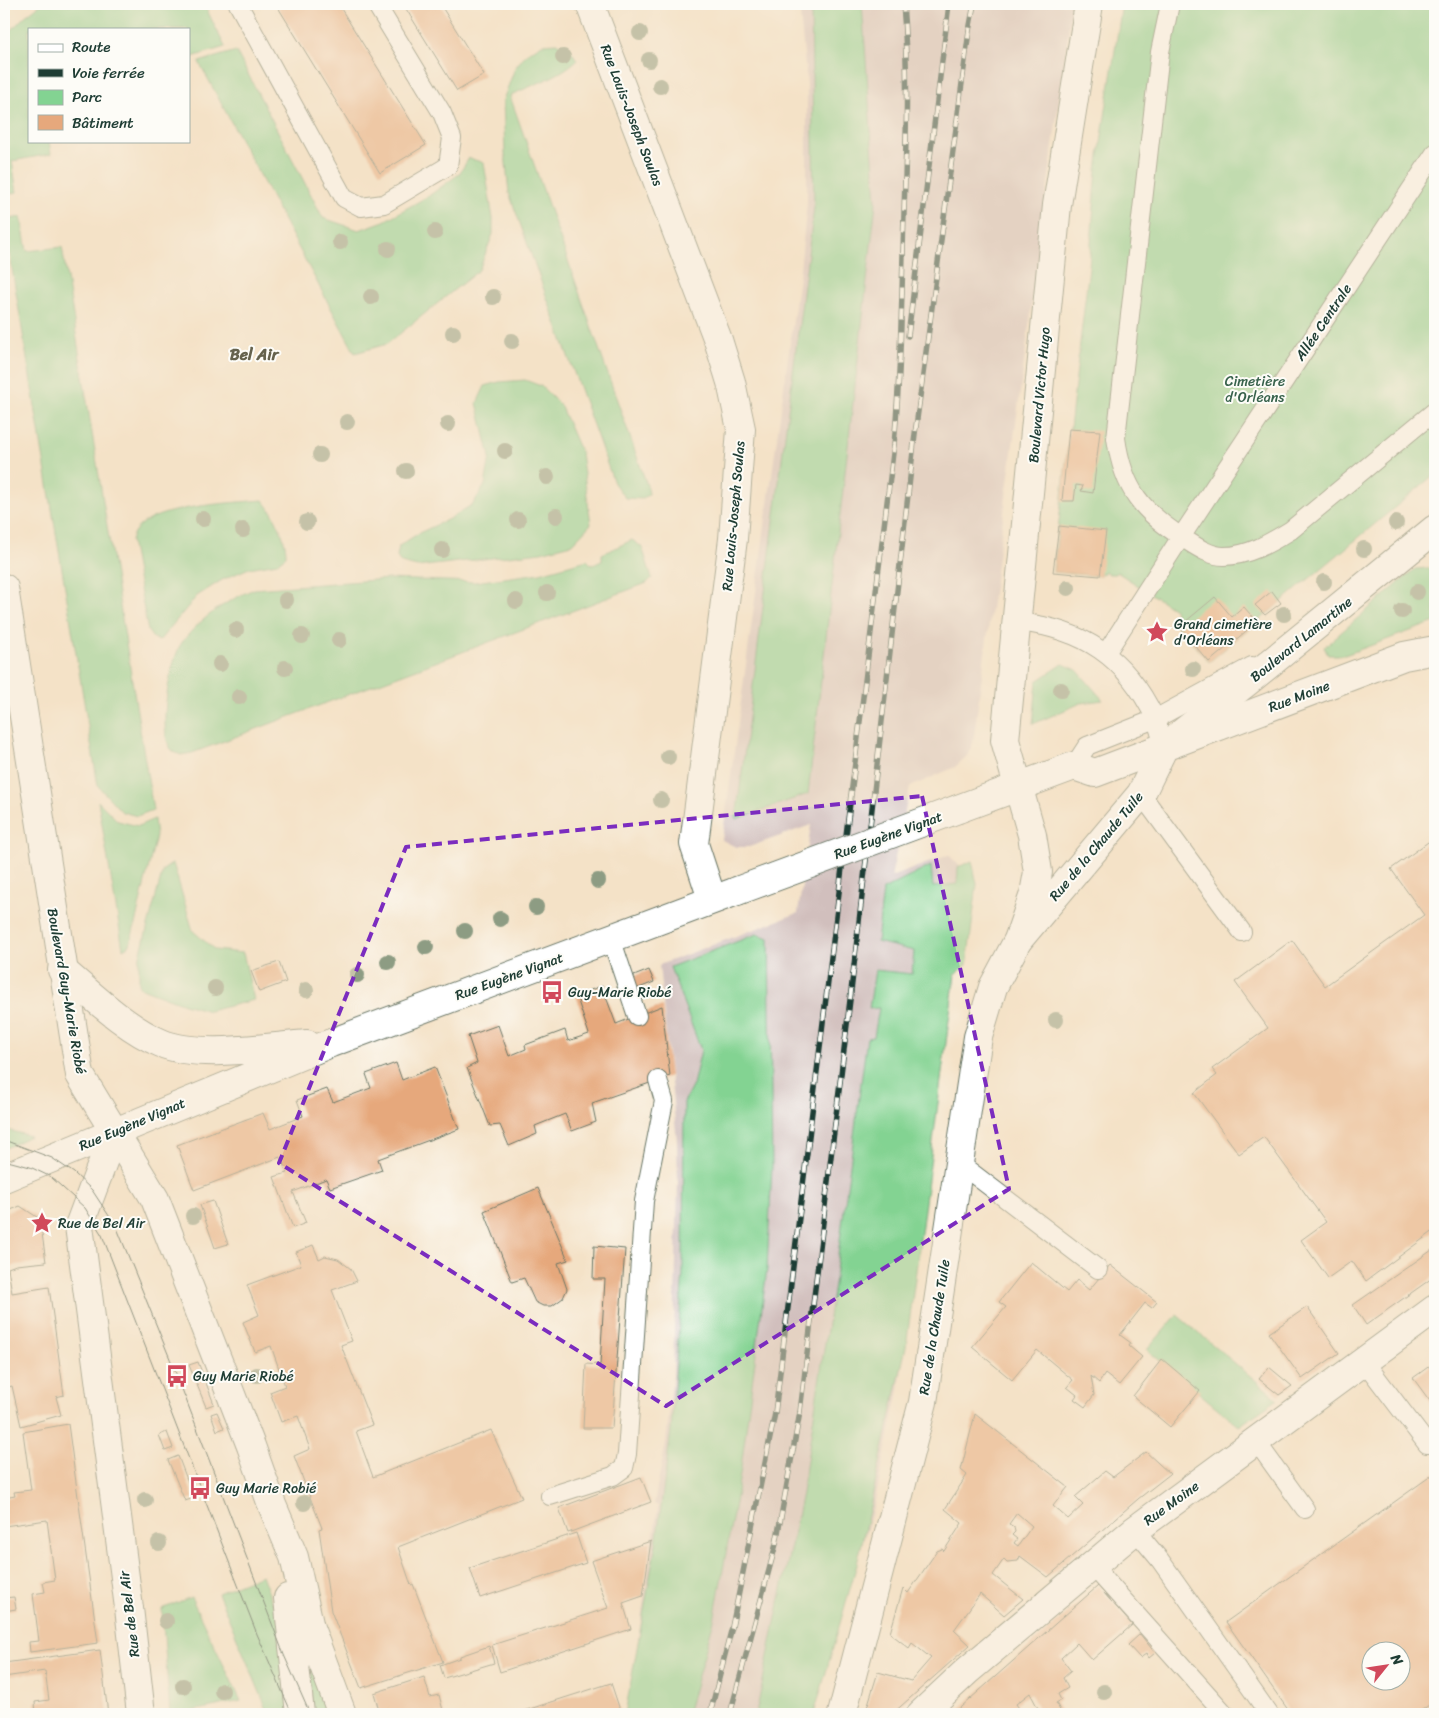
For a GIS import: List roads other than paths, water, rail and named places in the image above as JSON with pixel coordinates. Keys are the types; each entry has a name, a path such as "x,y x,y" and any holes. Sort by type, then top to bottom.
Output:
{"street":[{"name":"Rue Louis-Joseph Soulas","path":"590,4 718,340 731,382 741,429 733,539 694,844 724,895"},
{"name":"Boulevard Victor Hugo","path":"1019,786 1005,740 1018,622 1057,205 1089,4"},
{"name":"Boulevard Lamartine","path":"1074,766 1095,773 1164,747 1247,682 1433,521"},
{"name":"Boulevard Guy-Marie Riobé","path":"4,588 62,970 80,1075 155,1199 244,1427 272,1505 294,1557 310,1628 342,1714"},
{"name":"Rue Moine","path":"1164,747 1404,656 1435,650"},
{"name":"Rue de la Chaude Tuile","path":"1018,940 1141,794 1164,747"},
{"path":"1019,786 1074,766"},
{"name":"Rue Eugène Vignat","path":"4,1178 330,1042 1019,786"},
{"name":"Rue de la Chaude Tuile","path":"842,1714 923,1402 978,1037 993,987 1018,940 1034,894 1038,872 1032,835 1019,786"},
{"path":"62,970 118,1016 163,1044 185,1049 209,1051 330,1042"},
{"name":"Rue de Bel Air","path":"114,1132 79,1226 141,1714"},
{"name":"Rue Moine","path":"921,1714 967,1671 1135,1530 1435,1309"},
{"name":"Boulevard Guy-Marie Riobé","path":"272,1505 290,1608 300,1714"}],"lane":[{"path":"238,4 344,198 361,207 384,204 448,166 452,138 442,112 376,4"},
{"path":"1170,4 1159,61 1116,438 1119,461 1129,486 1142,505 1160,522 1200,550 1222,556 1241,554 1266,545 1290,530 1435,410"},
{"name":"Allée Centrale","path":"1106,652 1180,537 1435,153"},
{"path":"1074,766 1087,746 1155,718 1252,666 1433,521"},
{"path":"1018,622 1034,623 1071,633 1106,652 1136,687 1155,718 1164,747"},
{"path":"1141,794 1242,932"},
{"path":"610,938 637,1016"},
{"path":"550,1496 613,1476 624,1468 627,1454 644,1201 664,1101 658,1080"},
{"path":"959,1163 1098,1269"},
{"path":"1364,1361 1426,1444 1435,1444"},
{"path":"1256,1441 1305,1509"},
{"path":"1135,1530 1160,1560 1269,1714"},
{"path":"1092,1565 1225,1714"}],"tram line":[{"path":"4,1140 52,1158 74,1173 92,1190 117,1228 177,1376 284,1655 310,1714"},
{"path":"4,1160 30,1167 51,1177 85,1208 102,1235 257,1634 292,1714"}],"railway":[{"path":"710,1714 732,1627 775,1413 894,445 901,329 906,134 906,56 903,4"},
{"path":"908,336 949,4"},
{"path":"730,1714 776,1544 800,1412 850,1000 915,434 974,4"}],"place":[{"name":"Grand cimetière d'Orléans","path":"1157,632"},
{"name":"Guy-Marie Riobé","path":"552,992"},
{"name":"Rue de Bel Air","path":"42,1223"},
{"name":"Guy Marie Riobé","path":"177,1376"},
{"name":"Guy Marie Robié","path":"200,1488"}],"district":[{"name":"Bel Air","path":"254,354"}],"park label":[{"name":"Cimetière d'Orléans","path":"1255,390"}]}
